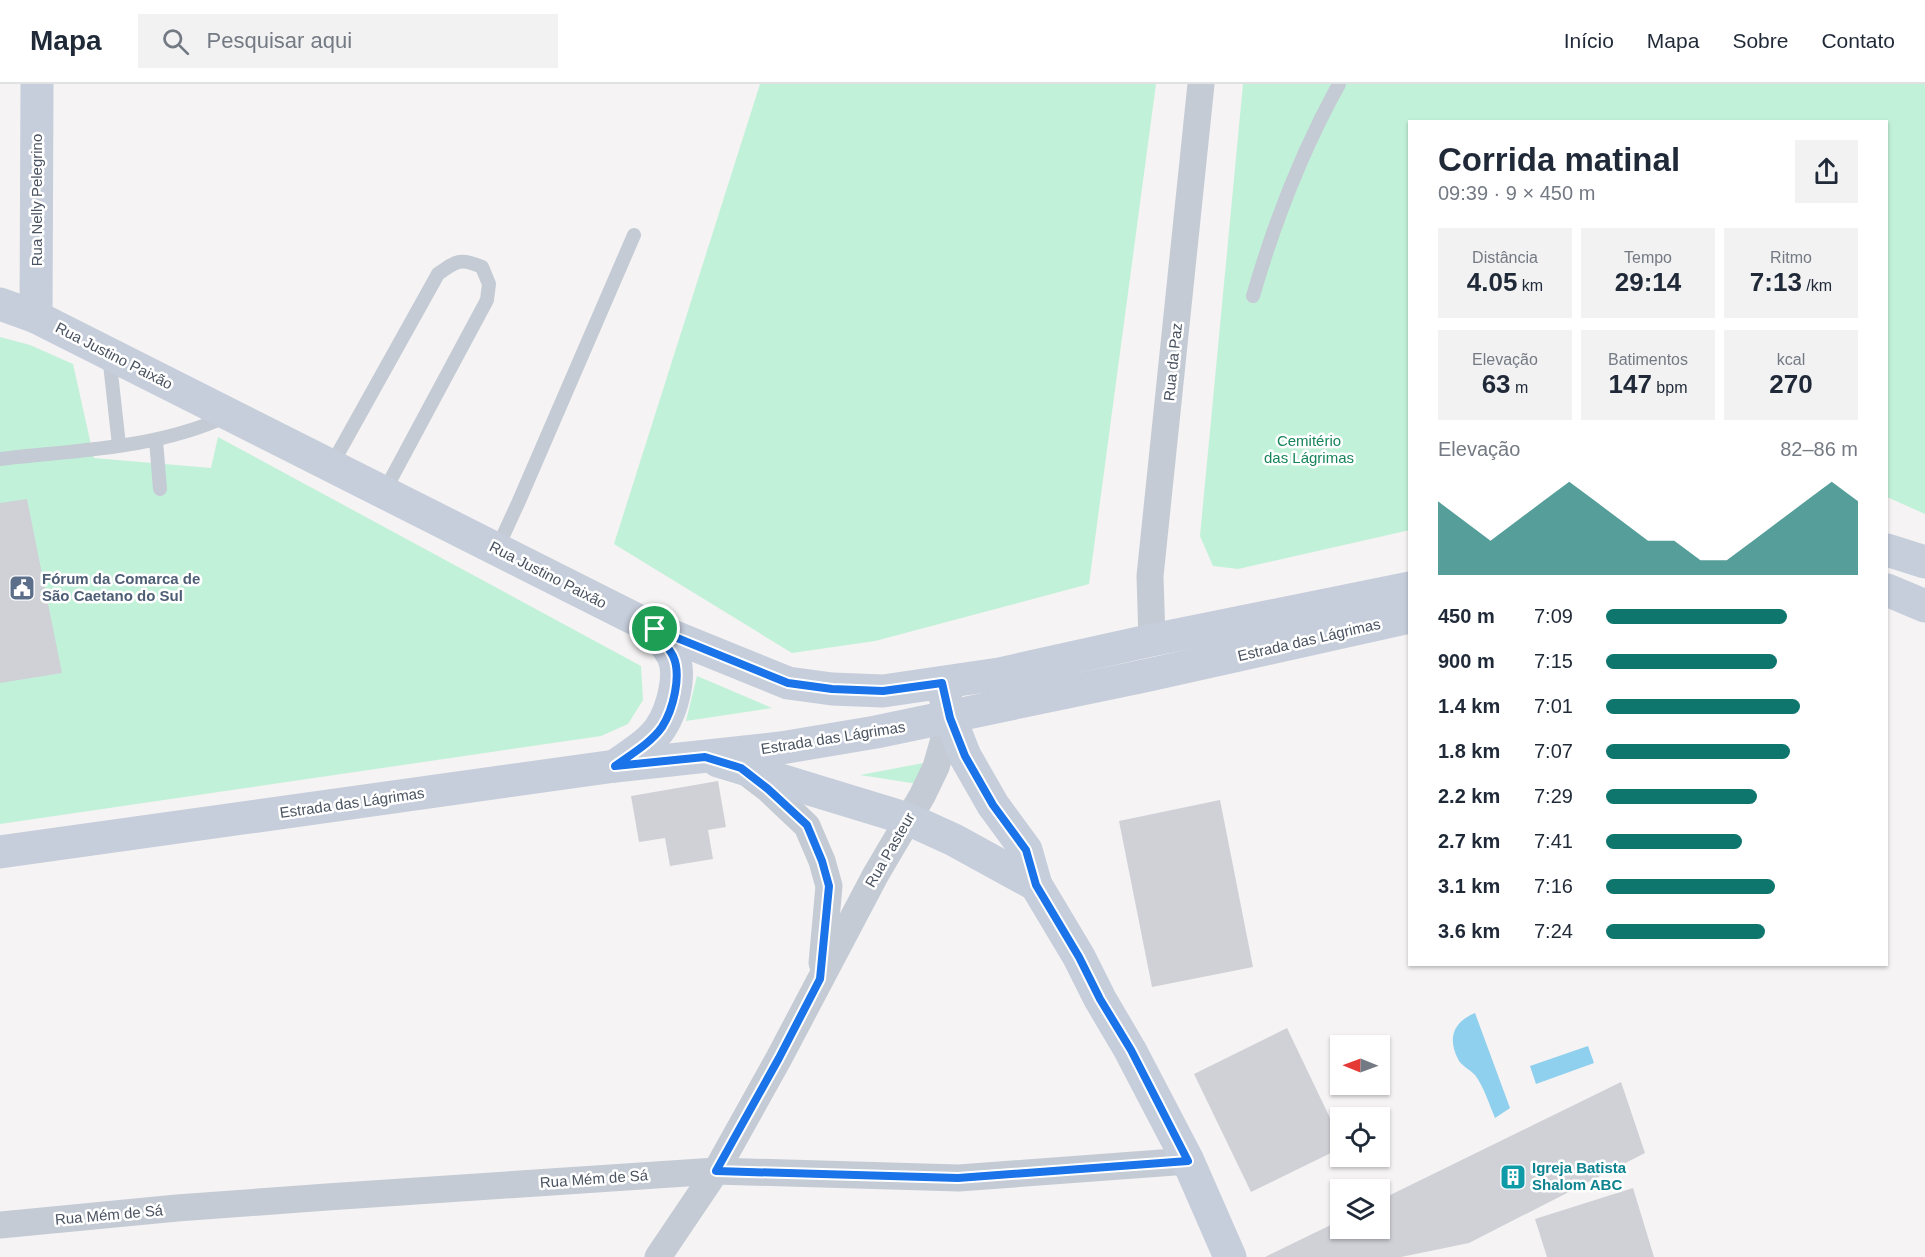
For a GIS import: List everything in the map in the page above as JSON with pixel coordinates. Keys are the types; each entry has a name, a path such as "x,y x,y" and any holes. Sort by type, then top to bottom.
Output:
{"main road":[{"name":"Rua Nelly Pelegrino","path":"36,317 37,84"},
{"name":"Rua Justino Paixão","path":"0,304 36,317 655,629 788,683 832,689 883,691 942,683"},
{"path":"1888,550 1925,562"},
{"name":"Estrada das Lágrimas","path":"942,683 999,674 1152,640 1408,588"},
{"path":"1888,590 1925,606"},
{"name":"Estrada das Lágrimas","path":"0,852 615,766 791,746 950,718 1408,617"},
{"path":"615,766 644,745 661,728 673,702 677,680 674,658 655,629"},
{"path":"942,683 950,718 965,756 993,805 1026,850 1036,885 1131,1050 1188,1161 1230,1257"},
{"path":"705,757 908,819 954,840 1036,885"}],"street":[{"name":"Rua da Paz","path":"1152,640 1150,576 1202,84"},
{"name":"Rua Pasteur","path":"658,1257 716,1171 779,1058 876,874 922,796 936,767 950,718"},
{"name":"Rua Pasteur","path":"741,768 807,825 822,861 829,886 820,979"},
{"name":"Rua Mém de Sá","path":"0,1225 304,1199 716,1171 958,1178 1188,1161"}],"lane":[{"path":"1253,296 1268,245 1297,172 1339,84"},
{"path":"497,549 634,235"},
{"path":"331,466 438,274 452,263 467,261 482,267 489,284 487,300 384,492"},
{"path":"109,354 119,446"},
{"path":"0,459 156,440 190,431 229,414"},
{"path":"156,440 160,489"}],"green space":[{"path":"760,84 1156,84 1089,584 875,641 792,653 614,544"},
{"name":"Cemitério das Lágrimas","path":"1243,84 1925,84 1925,514 1888,497 1888,120 1408,120 1408,530 1238,569 1213,566 1200,536"},
{"path":"0,337 30,345 73,364 94,458 211,468 218,437 641,666 643,700 628,724 601,736 0,824"},
{"path":"697,676 772,708 686,721"},
{"path":"929,762 918,784 860,775"}],"water":[{"path":"1475,1013 1510,1108 1495,1118 1481,1084 1475,1075 1459,1061 1453,1044 1454,1031 1457,1026"},
{"path":"1588,1046 1594,1063 1536,1084 1530,1066"}],"building":[{"name":"Fórum da Comarca de São Caetano do Sul","path":"27,499 62,673 0,683 0,503"},
{"path":"718,781 726,827 708,830 713,859 670,866 665,838 639,842 631,796"},
{"path":"1220,800 1253,967 1152,987 1119,821"},
{"path":"1287,1028 1330,1118 1330,1153 1251,1192 1194,1074"},
{"name":"Igreja Batista Shalom ABC","path":"1621,1082 1645,1153 1469,1243 1401,1257 1265,1257 1330,1225 1330,1239 1390,1239 1390,1195"},
{"path":"1633,1188 1654,1257 1547,1257 1535,1219"}],"place":[{"name":"Fórum da Comarca de São Caetano do Sul","path":"22,588"},
{"name":"Igreja Batista Shalom ABC","path":"1513,1177"}],"route":[{"path":"655,629 788,683 832,689 883,691 942,683 950,718 965,756 993,805 1026,850 1036,885 1131,1050 1188,1161 958,1178 716,1171 820,979 829,886 822,861 807,825 741,768 705,757 615,766 644,745 661,728 673,702 677,680 674,658 655,629"}]}
